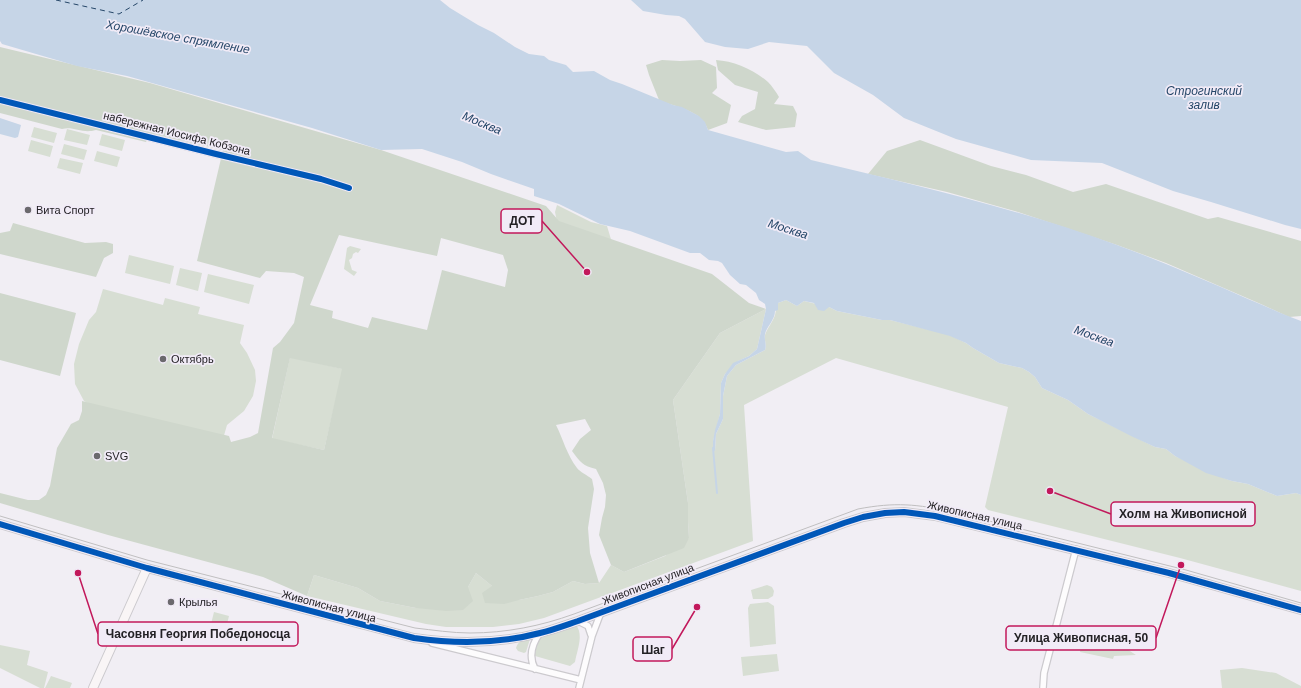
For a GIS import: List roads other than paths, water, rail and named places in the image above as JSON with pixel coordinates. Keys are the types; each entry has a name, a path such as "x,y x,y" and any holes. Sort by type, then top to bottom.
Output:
{"street":[{"name":"набережная Иосифа Кобзона","path":"0,100 322,179 349,188"},
{"name":"Живописная улица","path":"0,524 147,568 414,638 445,642 478,643 540,633 578,621 844,523 863,517 885,513 904,512 935,516 1076,549 1301,610"},
{"path":"1043,688 1044,673 1076,549"},
{"path":"93,688 147,568"},
{"path":"579,688 592,636 602,612"},
{"path":"578,621 588,626 592,636"},
{"path":"535,669 531,654 535,641 540,633"},
{"path":"414,638 580,680"}],"water":[{"path":"0,0 440,0 478,25 529,54 544,56 549,60 566,65 573,72 594,71 610,80 673,105 682,107 699,116 705,122 708,130 786,152 798,151 811,160 1003,208 1133,251 1301,321 1301,495 1296,493 1277,496 1248,484 1206,473 1175,456 1166,449 1155,447 1131,436 1088,414 1068,400 1042,388 1035,377 1022,368 999,363 966,343 950,336 890,320 882,320 837,311 829,307 824,311 818,310 814,303 804,301 797,306 786,300 778,303 778,310 775,311 774,317 765,334 765,350 736,365 727,376 723,396 723,419 716,434 715,451 713,450 713,441 720,414 721,383 725,374 733,363 749,356 757,349 766,309 765,304 759,300 756,293 746,285 740,284 730,275 722,263 709,260 700,253 690,253 630,231 600,224 559,204 534,196 534,189 462,162 422,149 381,150 312,128 127,76 77,66 2,44 0,41"},
{"name":"Строгинский залив","path":"631,0 1301,0 1301,229 1173,191 1102,163 1031,160 956,139 904,118 873,95 834,73 807,46 769,42 748,49 725,47 705,42 685,19 679,16 643,11"},
{"path":"0,118 21,125 18,137 15,138 0,134"}],"waterway":[{"path":"713,448 717,493"}],"tram line":[{"path":"0,516 147,560 415,628 470,633 497,632 549,622 858,509 883,505 928,507 953,512 1186,570 1301,603"}],"place":[{"name":"Вита Спорт","path":"28,210"},
{"name":"ДОТ","path":"587,272"},
{"name":"Октябрь","path":"163,359"},
{"name":"SVG","path":"97,456"},
{"name":"Холм на Живописной","path":"1050,491"},
{"name":"Улица Живописная, 50","path":"1181,565"},
{"name":"Часовня Георгия Победоносца","path":"78,573"},
{"name":"Крылья","path":"171,602"},
{"name":"Шаг","path":"697,607"}],"water label":[{"name":"Хорошёвское спрямление","path":"178,37"},
{"name":"Москва","path":"482,123"},
{"name":"Москва","path":"788,229"},
{"name":"Москва","path":"1094,336"}]}
